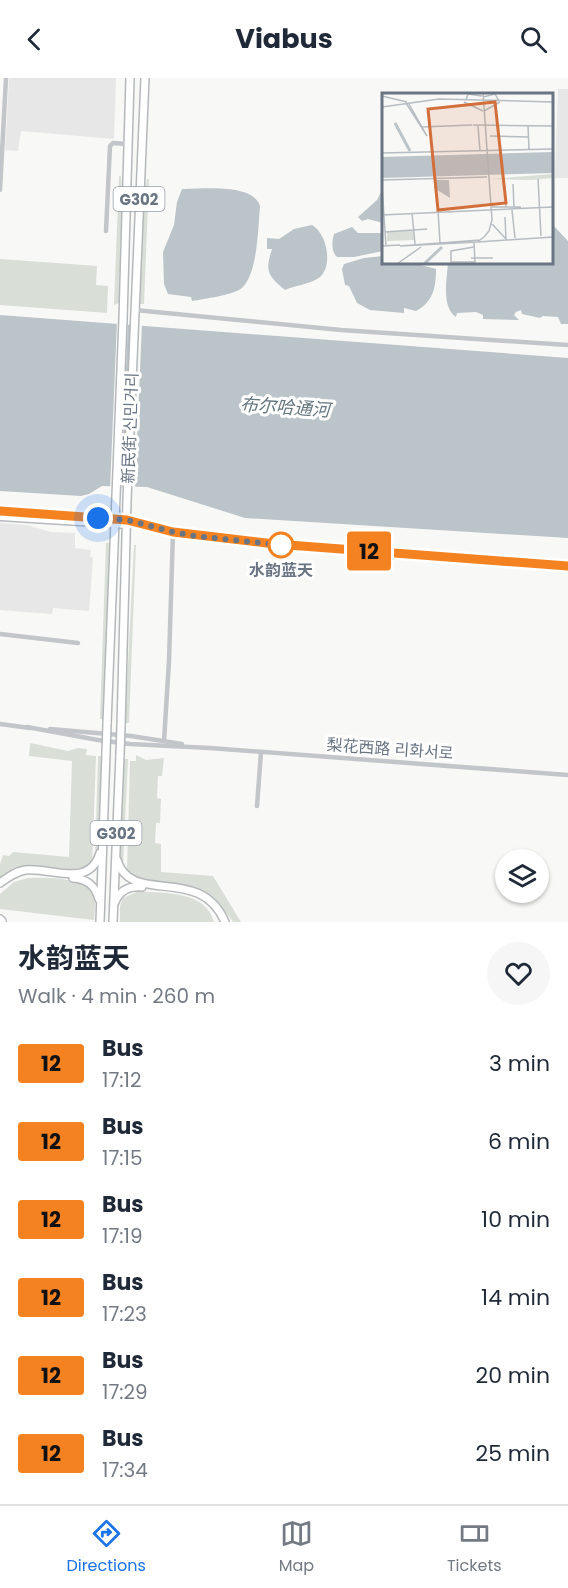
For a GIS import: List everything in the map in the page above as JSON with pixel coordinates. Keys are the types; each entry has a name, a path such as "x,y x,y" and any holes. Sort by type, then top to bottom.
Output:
{"highway":[{"name":"新民街 신민거리","path":"100,922 130,78"},
{"name":"新民街 신민거리","path":"113,922 127,500 145,78"},
{"path":"123,306 135,308"},
{"path":"0,883 16,873 27,870 75,874 88,871 97,864 103,842"},
{"path":"115,856 119,867 130,879 198,892 215,904 225,922"},
{"path":"0,888 15,878 31,874 81,878 95,889 101,907"},
{"path":"113,910 119,895 134,886 194,895 216,911 220,922"}],"main road":[{"path":"0,511 144,525 173,532 275,544 568,566"},
{"path":"0,516 115,522"},
{"path":"1,920 11,922"}],"street":[{"path":"0,190 6,78"},
{"path":"106,231 110,146 113,143 128,144"},
{"path":"135,308 341,330 568,345"},
{"path":"164,741 173,532"},
{"path":"0,634 78,643"},
{"name":"梨花西路 리화서로","path":"0,724 98,740 568,775"},
{"name":"梨花西路 리화서로","path":"27,728 109,734 210,748"},
{"path":"257,806 261,752"}],"shaded area":[{"path":"9,78 116,78 114,139 21,131 18,151 5,150"},
{"path":"558,89 568,89 568,178 555,178"},
{"path":"119,176 121,176 122,193 119,303 114,305"},
{"path":"147,179 149,179 144,304 140,304 144,198"},
{"path":"0,259 97,266 96,285 108,286 107,313 0,305"},
{"path":"0,523 27,525 51,532 75,533 75,548 91,550 90,557 93,558 89,611 53,608 52,614 0,610"},
{"path":"106,543 110,543 103,719 100,719"},
{"path":"134,545 136,545 129,723 125,723"},
{"path":"30,743 68,751 78,748 87,749 86,755 96,756 92,865 69,871 22,869 11,871 0,878 0,864 3,855 9,856 13,852 69,857 72,761 29,756"},
{"path":"136,755 146,760 164,758 162,776 158,776 157,798 161,799 160,823 156,823 155,843 161,844 161,872 213,876 241,922 233,922 218,904 203,893 185,886 143,879 127,871 130,761 136,761"},
{"path":"98,756 102,756 98,846 95,859"},
{"path":"124,759 128,759 123,866 120,856"},
{"path":"28,878 65,879 90,889 96,895 94,920 0,909 0,894 14,882"},
{"path":"139,891 172,894 193,899 202,904 214,922 120,922 120,906 123,898"}],"water":[{"path":"214,188 238,191 248,194 260,206 254,261 242,288 232,293 192,301 191,297 168,294 164,284 163,252 174,225 177,202 182,189"},
{"path":"382,190 382,223 368,219 362,221 358,217 377,200"},
{"path":"312,225 318,230 325,244 326,268 317,279 285,290 269,272 272,249 267,249 267,238 279,239 294,229"},
{"path":"553,225 568,241 568,324 561,324 558,317 543,316 540,318 522,314 521,310 514,315 519,320 483,319 483,315 476,312 457,313 456,317 448,306 446,292 448,264 553,264"},
{"path":"352,227 358,233 382,233 382,251 354,257 337,257 332,243 334,234"},
{"path":"382,256 382,264 417,264 436,269 430,299 416,311 404,308 404,313 370,310 357,303 349,286 345,285 342,269 344,264 364,258"},
{"name":"布尔哈通河","path":"0,315 568,358 568,538 245,518 147,487 102,486 81,496 0,491"}],"pier":[{"path":"117,321 128,321 121,489 110,489"},
{"path":"131,322 142,323 135,489 124,489"}],"bus line":[{"name":"12","path":"0,511 127,520 195,536 275,544 568,566"}],"place":[{"name":"水韵蓝天","path":"281,545"}],"route":[{"path":"98,518 127,520 195,536 281,545"}]}
